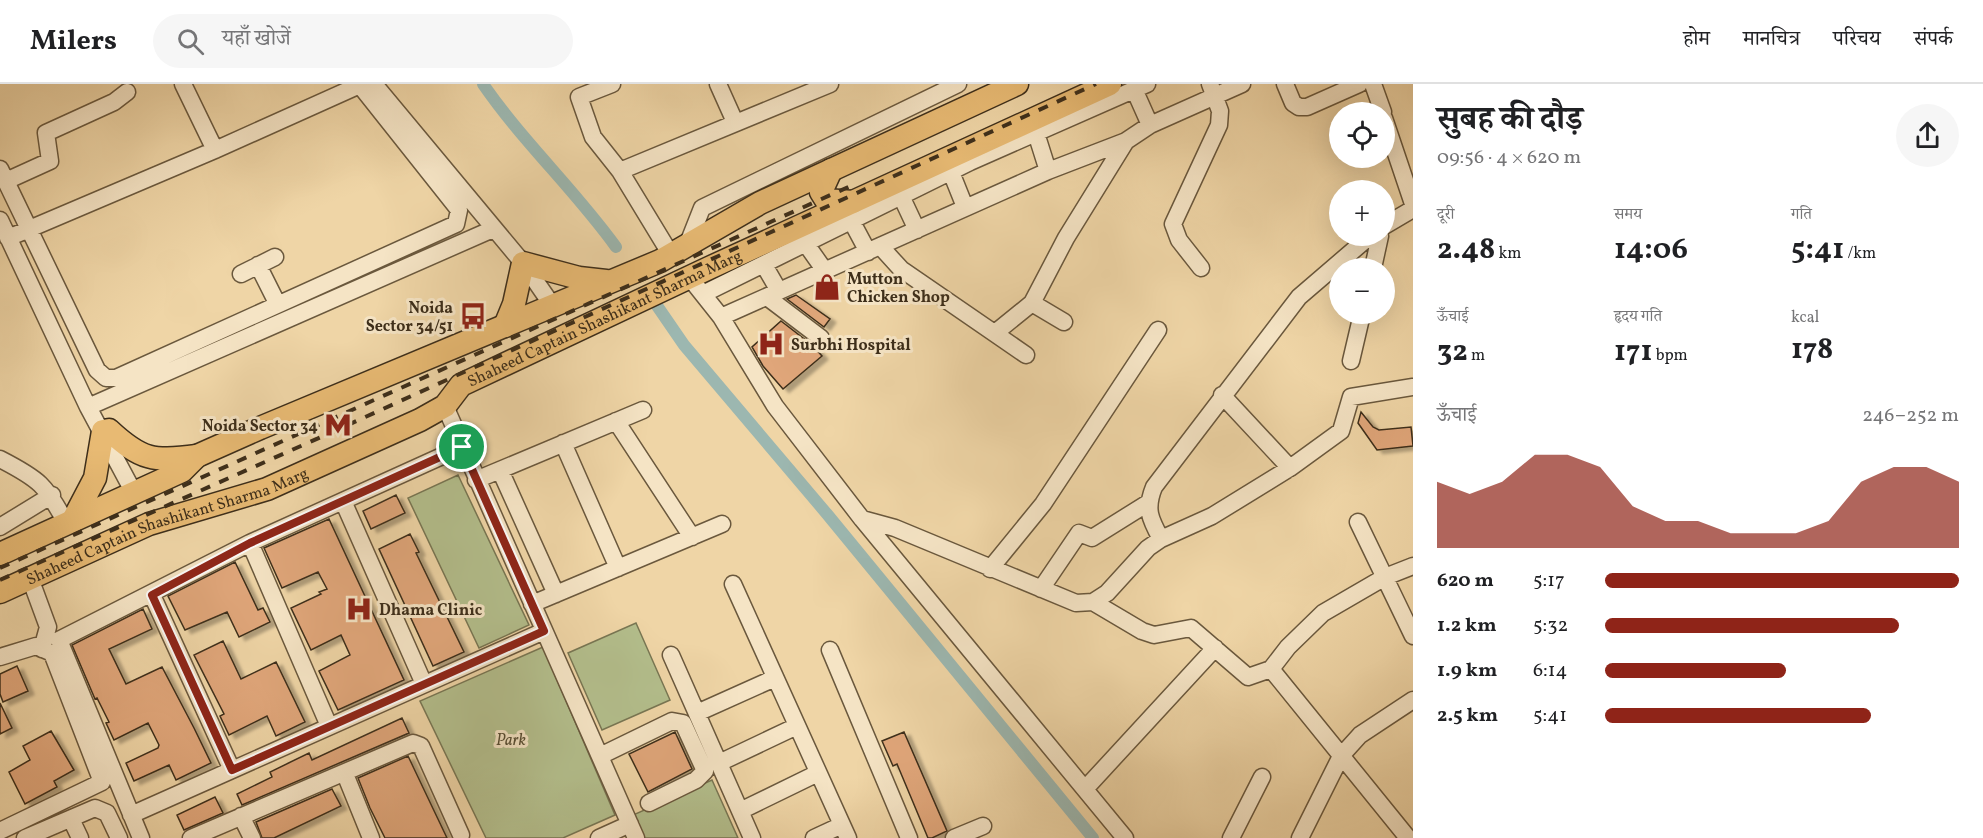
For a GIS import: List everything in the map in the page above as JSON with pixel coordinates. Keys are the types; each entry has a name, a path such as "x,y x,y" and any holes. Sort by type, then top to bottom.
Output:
{"main road":[{"name":"Shaheed Captain Shashikant Sharma Marg","path":"0,554 182,471 196,456 673,254 760,203 1017,84"},
{"name":"Shaheed Captain Shashikant Sharma Marg","path":"0,592 149,524 267,489 445,406 461,385 641,301 688,286 779,236 853,212 1110,84"},
{"path":"831,170 821,192 826,200 853,212"},
{"path":"760,203 772,206 783,214 784,226 779,236"},
{"path":"505,326 514,304 523,263 579,278 614,280"},
{"path":"70,522 95,478 103,431 109,430 132,452 153,458 164,460 196,456"}],"street":[{"path":"183,84 215,150"},
{"path":"8,238 364,84"},
{"path":"364,84 523,263 552,305"},
{"path":"127,92 114,102 46,133 50,161 3,175 98,370 106,378 116,378 277,303 456,224 459,210 364,84"},
{"path":"612,84 579,97 593,137 620,171 673,254 702,208 958,84"},
{"path":"718,84 735,122"},
{"path":"620,171 803,90 830,84"},
{"path":"963,84 972,105"},
{"path":"721,317 965,207 1048,171 1126,141 1212,90 1242,84"},
{"path":"1285,84 1293,103 1299,107 1307,107 1359,84"},
{"path":"1373,84 1379,102"},
{"path":"688,286 764,265 807,244 853,212 902,198 951,172 1141,87 1150,125"},
{"path":"1201,268 1179,240 1173,224 1219,125 1220,111 1212,90"},
{"path":"1036,133 1048,171"},
{"path":"995,333 1032,303 1066,238 1126,141"},
{"path":"1395,151 1413,204"},
{"path":"951,172 965,207"},
{"path":"902,198 917,230"},
{"path":"1395,220 1413,209"},
{"path":"853,212 874,249 1026,355"},
{"path":"0,220 87,407 103,431 134,494"},
{"path":"87,407 493,229"},
{"path":"807,244 825,271"},
{"path":"1161,539 1149,517 1148,503 1154,488 1222,395 1299,297 1358,246"},
{"path":"241,274 275,258"},
{"path":"258,265 277,303"},
{"path":"764,265 773,294 821,338"},
{"path":"688,286 721,317 775,406 862,519 1125,838"},
{"path":"1032,303 1064,322"},
{"path":"1351,361 1360,324"},
{"path":"990,569 1043,504 1158,330"},
{"path":"862,519 895,528 1076,603 1093,602 1107,593 1148,548 1161,539 1212,516 1290,468 1341,430 1351,397 1413,387"},
{"path":"1222,395 1290,468"},
{"path":"445,406 633,831 599,838"},
{"path":"476,480 643,410"},
{"path":"616,421 692,537"},
{"path":"563,443 618,568"},
{"path":"141,838 59,640 152,595 250,543 462,447"},
{"path":"0,459 41,483 70,522"},
{"path":"500,470 556,594"},
{"path":"0,527 52,495"},
{"path":"343,501 424,684"},
{"path":"1041,589 1078,533 1092,538 1148,503"},
{"path":"1358,522 1413,636"},
{"path":"532,604 722,524"},
{"path":"250,543 329,726"},
{"path":"1093,602 1142,631 1154,635 1191,628 1248,677 1271,669 1288,647 1323,613 1384,577 1413,566"},
{"path":"30,578 48,627 42,649"},
{"path":"733,584 845,831 814,838"},
{"path":"152,595 232,770"},
{"path":"131,815 544,631"},
{"path":"0,657 36,646 52,653 102,782 0,831"},
{"path":"1085,789 1215,648"},
{"path":"830,651 909,838"},
{"path":"671,655 752,838"},
{"path":"1271,669 1408,838"},
{"path":"696,713 775,678"},
{"path":"1300,838 1341,756 1360,735 1413,700"},
{"path":"600,756 672,721 683,723 705,771 696,780 649,803"},
{"path":"719,763 797,726"},
{"path":"190,838 417,743 421,746 462,837"},
{"path":"740,811 818,772"},
{"path":"345,774 371,838"},
{"path":"1231,838 1262,777"},
{"path":"31,837 95,808 107,813 118,838"},
{"path":"241,816 252,838"},
{"path":"71,819 80,838"},
{"path":"954,838 983,826"}],"green space":[{"path":"458,475 529,625 479,648 408,498"},
{"path":"636,623 670,700 602,730 568,653"},
{"name":"Park","path":"543,647 615,815 563,838 486,838 420,701"},
{"path":"712,780 738,838 644,838 633,815"}],"building":[{"path":"796,295 830,319 824,327 787,299"},
{"path":"781,321 812,345 822,356 783,389 763,366 752,347"},
{"path":"1361,412 1373,427 1379,430 1411,427 1413,446 1377,450 1358,423"},
{"path":"396,495 405,513 371,529 363,511"},
{"path":"329,519 404,680 338,710 319,671 350,655 341,635 311,650 291,608 327,589 318,572 282,588 264,548"},
{"path":"410,534 419,552 416,553 464,652 433,666 379,549"},
{"path":"235,562 258,610 263,608 270,622 239,637 227,612 185,630 168,596"},
{"path":"143,609 152,629 109,649 126,684 162,667 194,728 211,763 176,780 169,765 134,781 126,763 158,748 159,745 148,723 114,740 106,723 109,722 97,698 95,699 72,645"},
{"path":"223,641 241,679 276,662 305,722 276,736 267,716 229,735 220,716 224,714 194,655"},
{"path":"17,666 28,691 3,702 0,694 0,674"},
{"path":"0,703 12,728 0,734"},
{"path":"402,718 409,733 242,805 237,794 272,777 270,772 309,753 312,760"},
{"path":"51,731 74,770 54,781 57,787 25,804 9,772 30,760 23,746"},
{"path":"675,732 692,769 648,792 629,754"},
{"path":"904,732 947,831 932,838 928,838 897,764 893,766 882,741"},
{"path":"408,756 447,838 385,838 370,808 358,778"},
{"path":"332,789 341,806 274,838 262,838 256,822"},
{"path":"215,797 223,813 184,830 177,815"}],"waterway":[{"path":"483,84 616,247"},
{"path":"651,297 684,345 827,514 1093,838"}],"railway":[{"path":"0,580 339,429 1096,84"},
{"path":"0,568 855,184"}],"place":[{"name":"Mutton Chicken Shop","path":"827,287"},
{"name":"Noida Sector 34/51","path":"473,316"},
{"name":"Surbhi Hospital","path":"771,344"},
{"name":"Noida Sector 34","path":"338,425"},
{"name":"Dhama Clinic","path":"359,609"}],"route":[{"path":"462,447 544,631 232,770 152,595 250,543 462,447"}]}
